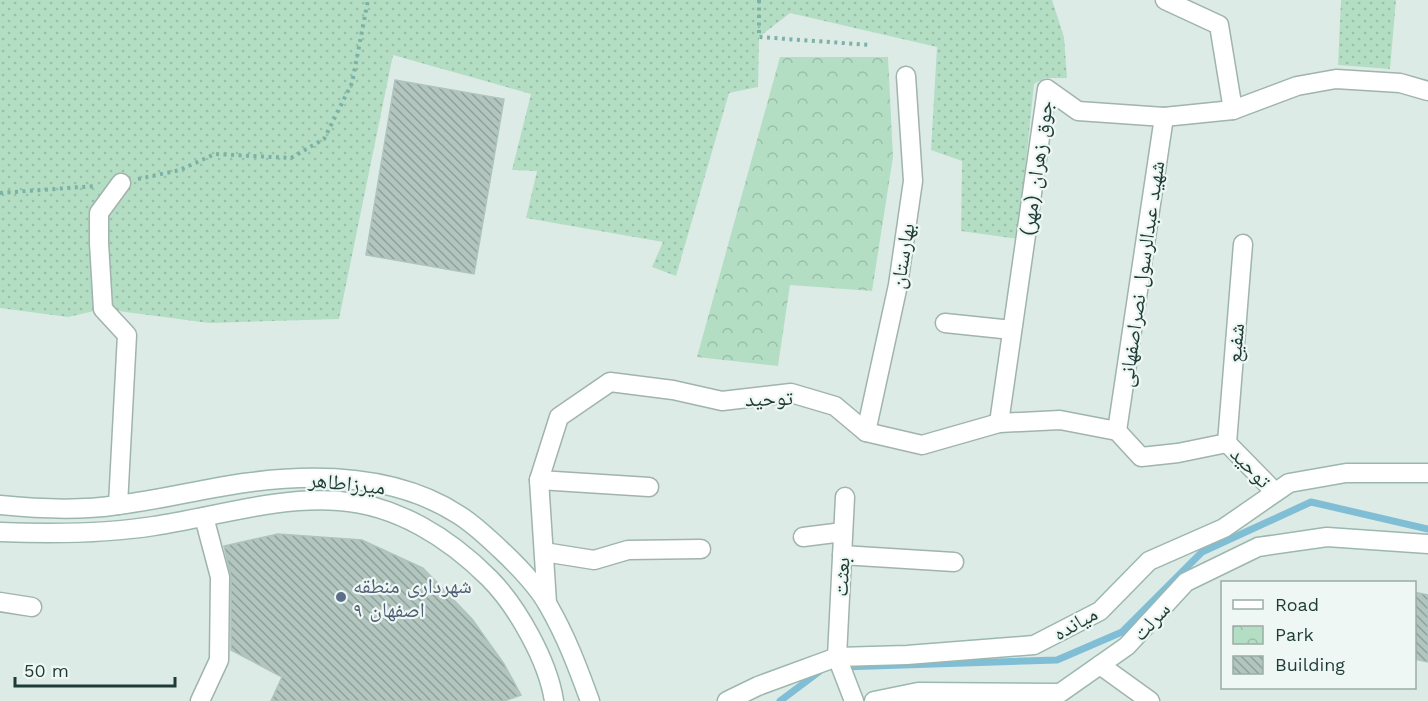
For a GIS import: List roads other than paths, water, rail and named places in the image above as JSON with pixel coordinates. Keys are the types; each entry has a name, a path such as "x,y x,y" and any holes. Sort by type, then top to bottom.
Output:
{"street":[{"path":"1165,0 1219,25 1233,110"},
{"name":"بهارستان","path":"866,432 898,285 913,181 906,76"},
{"name":"جوق زهران (مهر)","path":"999,423 1047,89 1078,111 1164,117 1233,110 1297,86 1336,79 1400,83 1428,91"},
{"name":"شهید عبدالرسول نصراصفهانی","path":"1118,431 1164,117"},
{"path":"118,506 127,335 103,309 99,213 120,183"},
{"name":"شفیع","path":"1227,443 1243,244"},
{"path":"945,323 1012,330"},
{"name":"توحید","path":"547,603 539,480 559,417 610,382 673,390 722,401 791,393 834,406 866,432 922,445 999,423 1060,420 1118,431 1141,457 1178,453 1227,443 1275,492"},
{"name":"میانده","path":"727,701 758,686 840,664 907,655 1034,645 1100,611 1149,561 1224,528 1289,483 1346,473 1428,472"},
{"name":"میرزاطاهر","path":"0,505 44,509 118,506 244,483 304,477 378,483 418,494 459,515 516,564 547,603 568,644 591,701"},
{"path":"539,480 649,487"},
{"name":"بعثت","path":"840,664 845,497"},
{"name":"میرزاطاهر","path":"0,532 52,534 99,532 152,526 245,508 302,502 339,501 376,508 410,520 446,540 474,563 504,593 542,662 554,701"},
{"path":"200,701 219,660 220,577 204,517"},
{"path":"802,537 843,532"},
{"name":"سرلت","path":"874,701 918,692 995,697 1060,693 1128,646 1186,582 1258,547 1327,537 1428,544"},
{"path":"544,552 594,560 628,550 701,549"},
{"path":"842,555 954,562"},
{"path":"0,602 33,607"},
{"path":"840,664 854,701"},
{"path":"1100,665 1150,701"}],"waterway":[{"path":"842,667 1057,660 1122,632 1202,552 1311,502 1428,529"},
{"path":"780,701 820,671"}],"place":[{"name":"شهرداری منطقه ۹ اصفهان","path":"341,597"}]}
